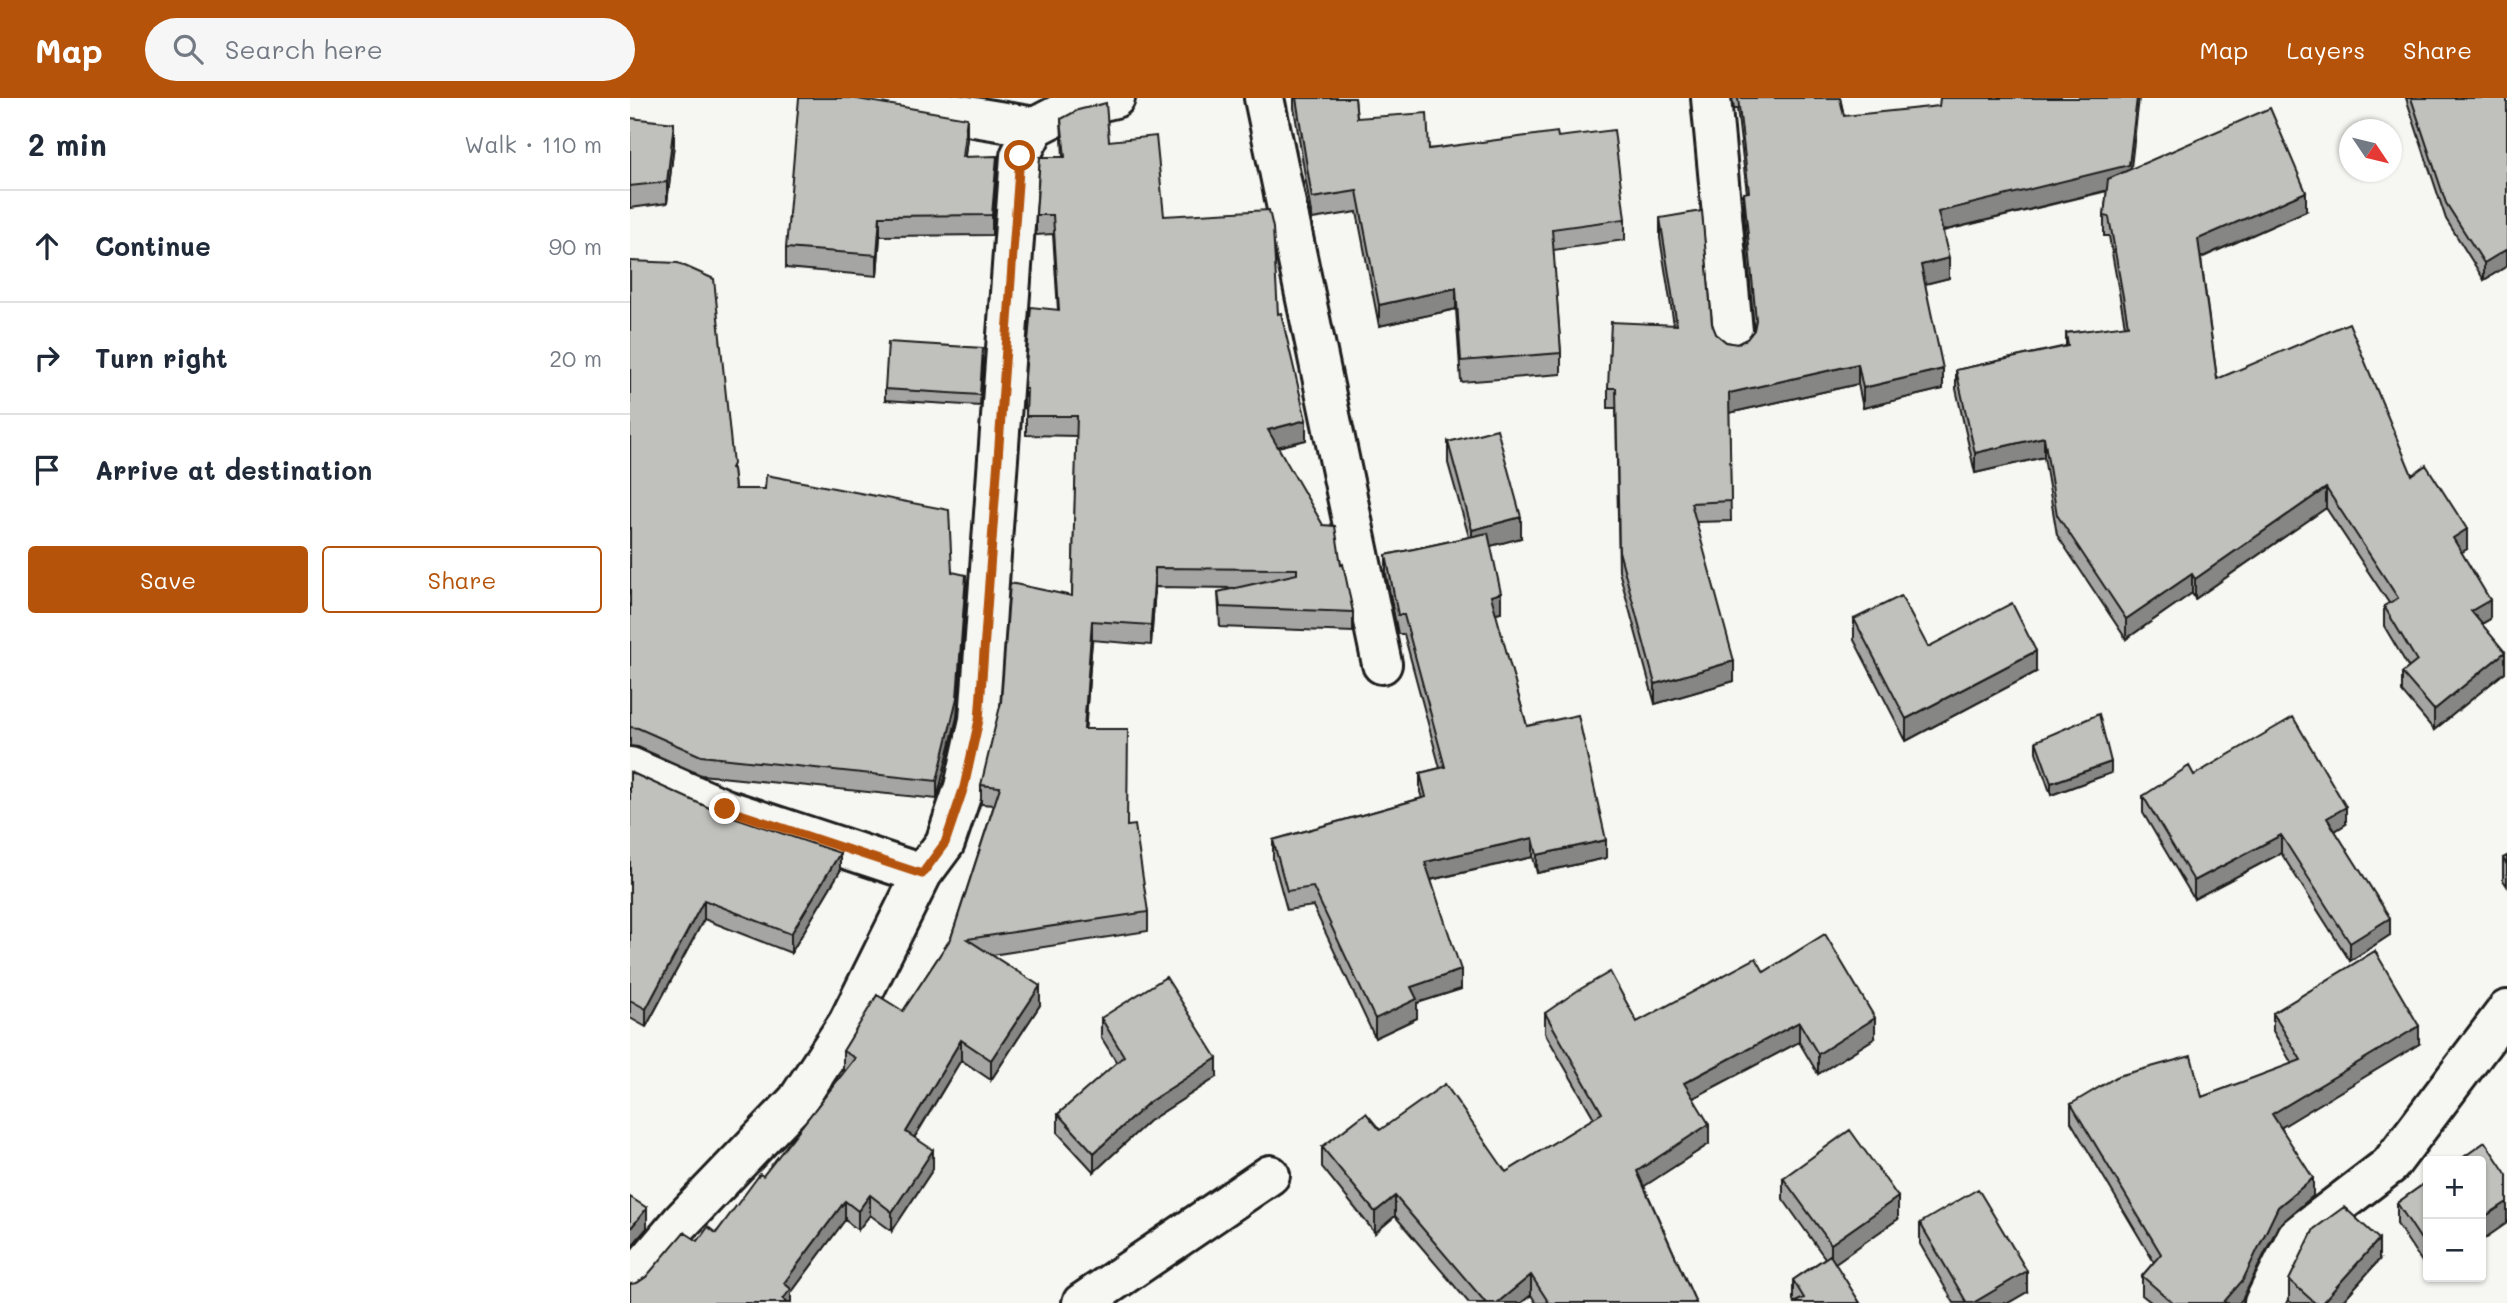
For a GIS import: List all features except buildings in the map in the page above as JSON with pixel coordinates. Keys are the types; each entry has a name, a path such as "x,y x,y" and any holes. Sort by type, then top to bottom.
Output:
{"street":[{"path":"858,98 1035,127"},
{"path":"630,1282 681,1222 797,1101 848,1023 922,874 945,843 964,787 979,720 1020,156 1035,127 1070,109 1115,98"},
{"path":"1264,98 1382,664"},
{"path":"1711,98 1734,342"},
{"path":"630,767 725,809 922,874"},
{"path":"2264,1303 2297,1237 2390,1165 2507,1010"},
{"path":"1082,1303 1270,1175"}],"route":[{"path":"725,809 922,874 945,843 964,787 979,720 1020,156"}]}
